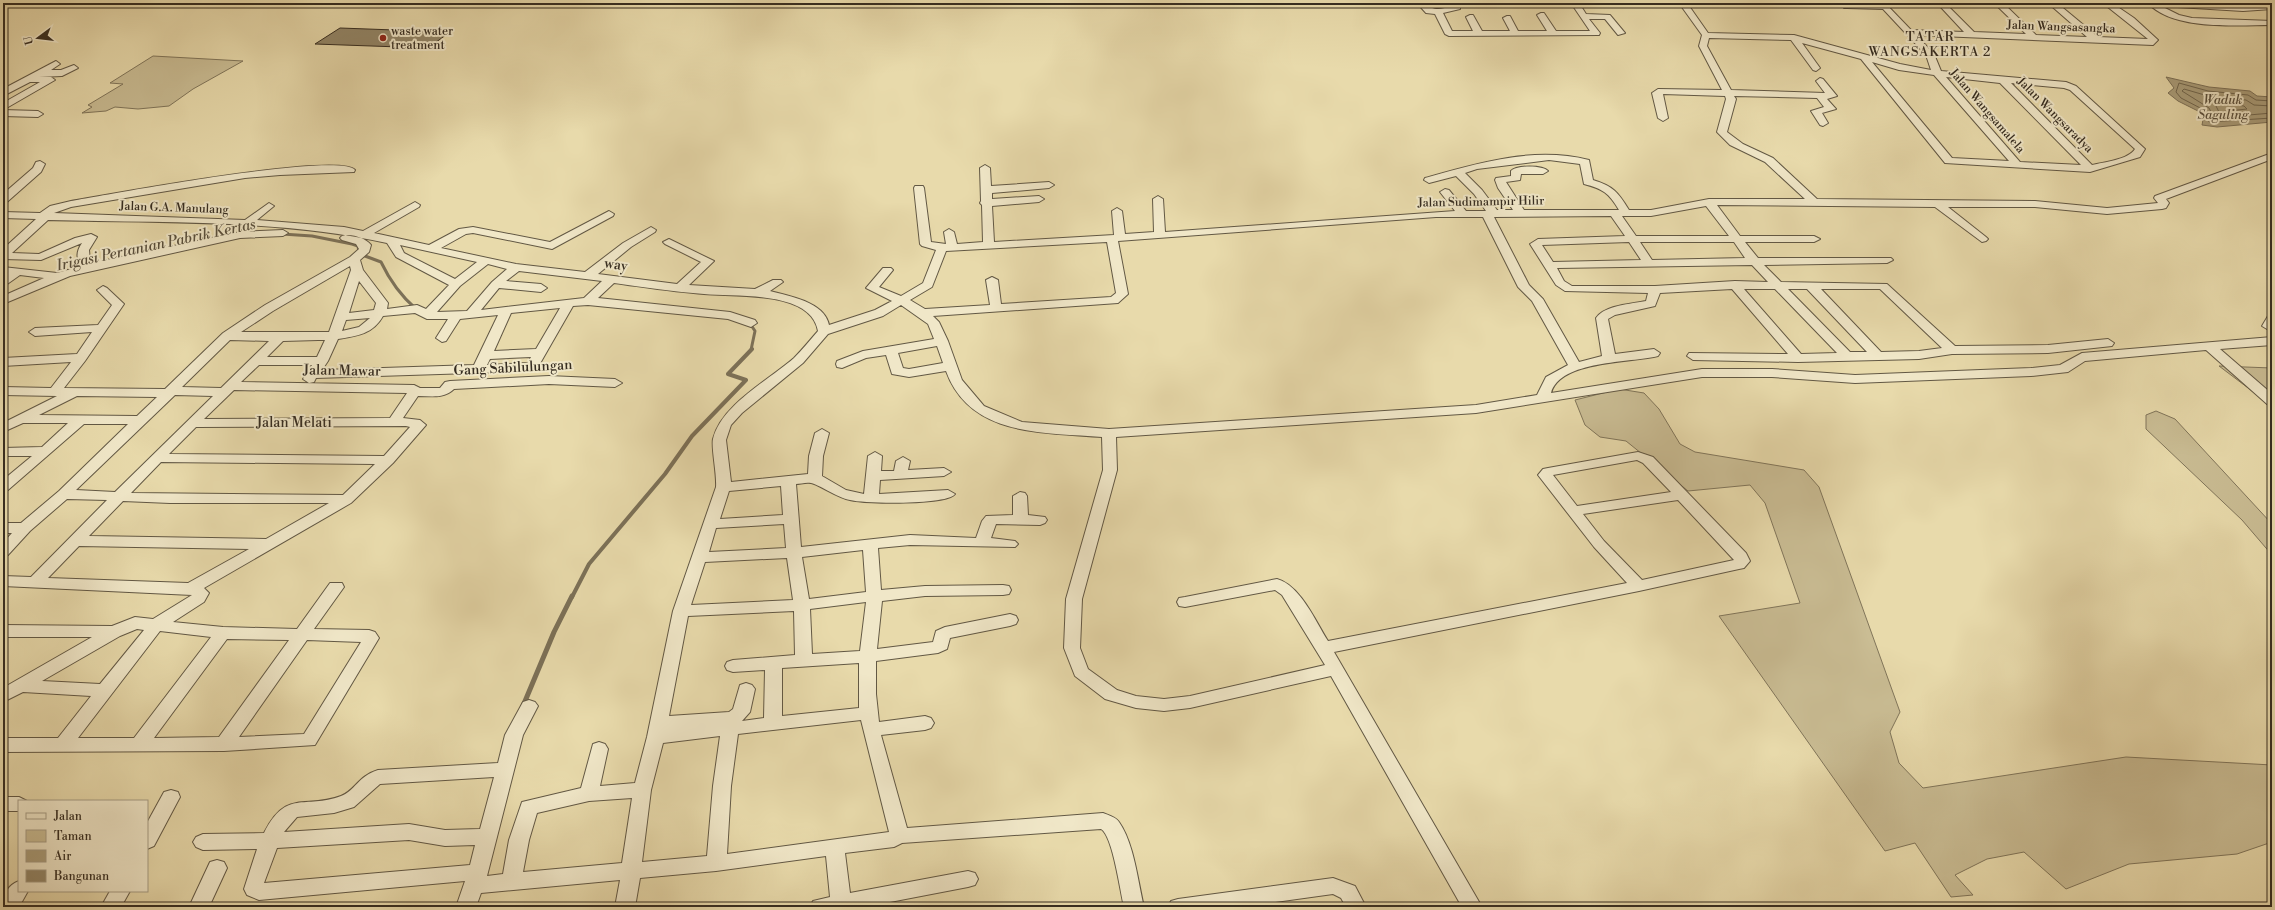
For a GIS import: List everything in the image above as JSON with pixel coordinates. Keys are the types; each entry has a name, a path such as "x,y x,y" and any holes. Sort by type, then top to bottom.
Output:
{"street":[{"path":"1421,3 1429,11 1438,12 1458,7 1456,3"},
{"path":"1438,12 1449,34 1596,33 1582,16 1575,3"},
{"path":"1683,3 1709,35"},
{"path":"1941,3 1973,36"},
{"path":"1998,3 2035,38"},
{"path":"2052,3 2096,40"},
{"path":"2152,3 2160,10 2190,19 2272,23"},
{"path":"2156,3 2243,9 2272,8"},
{"path":"2197,3 2217,5 2222,3"},
{"name":"Jalan Wangsasangka","path":"1908,32 1973,36 2153,42 2154,40 2131,20 2108,4"},
{"path":"1847,6 1883,5 1930,54 1937,73"},
{"path":"1541,16 1553,34"},
{"path":"1582,16 1607,17 1621,33"},
{"path":"1470,17 1479,34"},
{"path":"1507,18 1516,34"},
{"path":"1709,35 1775,36 1794,38 1865,59 1937,73 2002,80 2057,83 2073,88 2140,149 2136,155 2124,160 2090,169 1955,162 1946,159 1865,59"},
{"path":"1709,35 1703,46 1731,99 1722,132 1731,143 1761,156 1774,164 1815,203"},
{"path":"1794,38 1816,68"},
{"path":"3,93 56,64"},
{"path":"39,73 62,73 74,68"},
{"name":"Jalan Wangsamalela","path":"1937,73 2018,166"},
{"path":"3,107 50,80 28,79"},
{"name":"Jalan Wangsaradya","path":"2002,80 2090,169"},
{"path":"1663,118 1658,92 1832,96 1820,81"},
{"path":"1819,96 1831,109 1816,111 1823,123"},
{"path":"3,113 38,114"},
{"name":"Jalan Sudimampir Hilir","path":"947,248 989,244 1160,236 1436,214 1651,213 1709,202 1939,205 2041,204 2107,212 2149,209 2162,206 2164,203 2159,198 2272,156"},
{"path":"1430,180 1483,165 1550,157 1585,162 1588,182 1606,187 1617,198 1620,214 1649,263"},
{"path":"3,200 37,170 40,164"},
{"path":"985,168 985,203 989,244"},
{"path":"3,255 54,208 239,176 300,169 350,170"},
{"path":"1521,214 1503,188 1500,180 1516,178 1516,171 1543,170"},
{"path":"1458,172 1478,192 1490,213 1524,287 1537,298 1576,368"},
{"path":"985,190 1049,185"},
{"path":"919,188 926,244 947,248"},
{"path":"1445,192 1463,214"},
{"path":"985,203 1039,199"},
{"path":"1158,199 1160,236"},
{"path":"1709,202 1736,240 1847,356"},
{"path":"365,234 415,205"},
{"path":"1939,205 1982,239"},
{"path":"247,223 269,206"},
{"path":"923,313 1114,300 1120,298 1122,294 1116,238 1117,211"},
{"path":"430,249 463,231 473,230 552,246 609,214"},
{"name":"Jalan G.A. Manulang","path":"3,215 247,223 344,230 391,240"},
{"path":"3,300 57,276 211,240 249,234 284,232 305,227 315,232 360,241 365,245 365,250 356,265 336,335 322,360 304,386"},
{"path":"588,276 627,245 651,230"},
{"path":"625,907 630,869 638,828 642,790 657,730 681,611 723,487 724,473 719,440 725,424 737,410 799,360 824,331 879,313 928,285 938,255 947,248 949,232"},
{"path":"3,255 41,257 79,240 91,237 83,250 84,262 90,268"},
{"path":"1814,239 1634,239 1538,242 1536,244 1560,283 1569,290 1655,290 1735,285 1883,286 1952,350"},
{"path":"391,240 400,255 456,284"},
{"name":"way","path":"391,240 484,262 516,267 681,288 757,293 788,299 809,308 822,320 824,331"},
{"path":"669,242 708,261 681,288"},
{"path":"1549,265 1887,260"},
{"path":"427,315 456,284 484,262"},
{"path":"227,336 336,335 364,330 380,313 382,303 356,265"},
{"path":"3,552 25,528 64,494 171,392 227,336 281,301 356,265"},
{"path":"470,315 496,284 516,267"},
{"path":"3,270 57,276"},
{"path":"886,270 872,288 901,300 923,313 932,322 942,341 956,382 979,409 994,418 1020,426 1109,433 1476,409 1702,373 1765,373 1855,379 2031,372 2063,369 2082,357 2272,341"},
{"path":"3,283 18,271"},
{"path":"588,301 611,279"},
{"path":"992,280 996,308"},
{"path":"757,293 776,282"},
{"path":"496,284 541,288"},
{"path":"1735,285 1798,358"},
{"path":"1811,286 1878,356"},
{"path":"54,392 81,358 118,304 102,290"},
{"path":"1609,359 1602,318 1611,312 1650,303 1655,290"},
{"path":"341,317 417,309 427,315 456,316 588,301 730,316 750,323"},
{"path":"313,374 532,367 569,303"},
{"path":"478,369 506,311"},
{"path":"442,338 456,316"},
{"path":"2272,319 2268,326 2272,328"},
{"path":"35,332 102,328"},
{"path":"34,583 157,458 281,336"},
{"path":"842,364 863,355 942,341"},
{"path":"1694,356 1798,358 1919,355 1952,350 2048,349 2108,343"},
{"path":"2210,347 2272,401"},
{"path":"891,350 897,371 902,373 950,366"},
{"path":"485,355 540,353"},
{"path":"1543,399 1546,387 1551,380 1576,368 1609,359 1654,353"},
{"path":"3,362 81,358"},
{"path":"256,361 322,360"},
{"name":"Gang Sabilulungan","path":"414,392 443,392 450,385 549,380 615,383"},
{"name":"Jalan Mawar","path":"3,391 171,392 304,386 413,389 414,392"},
{"path":"3,428 24,419 75,392"},
{"path":"394,422 414,392"},
{"path":"24,419 79,421 140,420"},
{"path":"4,488 79,421"},
{"name":"Jalan Melati","path":"194,423 394,422 415,423 418,425 388,460"},
{"path":"815,478 816,456 822,433"},
{"path":"1109,433 1110,470 1074,599 1072,648 1081,672 1089,680 1111,695 1136,702 1164,705 1190,702 1335,669"},
{"path":"3,452 46,451"},
{"path":"871,498 875,456"},
{"path":"1324,648 1639,586 1739,564 1742,562 1741,557 1648,460 1638,456 1548,472 1545,475 1613,560 1639,586"},
{"path":"157,458 388,460"},
{"path":"191,588 348,499 388,460"},
{"path":"874,476 902,468 944,472"},
{"path":"723,487 815,478 842,494 852,497 871,498 948,494"},
{"path":"788,480 794,553 802,605 804,660"},
{"path":"64,494 118,497 348,499"},
{"path":"1573,511 1681,495"},
{"path":"1020,496 1021,519"},
{"path":"711,524 792,519"},
{"path":"982,543 988,521 991,519 1040,520"},
{"path":"3,528 25,528"},
{"path":"700,557 794,553 910,540 1010,544"},
{"path":"74,541 269,544"},
{"path":"870,544 874,596 874,619 868,656 870,722 899,832 898,836"},
{"path":"3,582 191,588 201,593 198,598 156,625 63,745"},
{"path":"1185,602 1277,584 1288,591 1324,648 1472,907"},
{"path":"224,744 336,587"},
{"path":"681,611 802,605 925,591 1002,590"},
{"path":"733,666 868,656 938,647 941,645 942,635 946,633 1010,620"},
{"path":"3,696 11,686 114,632 135,623 223,633 369,636 372,638 309,740 224,744 3,745"},
{"path":"3,631 114,632"},
{"path":"139,744 223,633"},
{"path":"773,725 774,663"},
{"path":"11,686 106,691"},
{"path":"657,730 733,718 741,712 746,689"},
{"path":"466,907 477,878 514,735 529,706"},
{"path":"657,730 730,730 773,725 870,722 925,723"},
{"path":"716,863 722,802 722,786 730,730"},
{"path":"589,794 599,749"},
{"path":"506,769 374,778 353,799 347,802 290,812 280,821 254,884 254,889 259,892 477,878 512,881 630,869 716,863 894,839 898,836 1108,822 1112,826 1120,845 1134,907"},
{"path":"512,881 519,840 529,807 589,794 642,790"},
{"path":"148,838 171,797"},
{"path":"3,804 18,804"},
{"path":"203,842 272,841 409,832 445,838 487,837"},
{"path":"834,846 841,903"},
{"path":"198,907 217,868"},
{"path":"820,907 841,903 869,902 968,879"},
{"path":"1178,907 1333,886 1343,888 1351,894 1356,907"},
{"path":"8,907 18,890"},
{"path":"111,907 119,892"}],"green space":[{"path":"153,56 243,61 193,89 169,106 138,109 115,107 106,111 82,113 92,107 88,105 123,84 110,83"},
{"path":"2219,366 2272,368 2272,400 2264,400"},
{"path":"1619,389 1644,393 1659,409 1680,444 1695,452 1804,470 1819,487 1900,712 1890,732 1899,763 1923,788 2126,757 2272,765 2272,842 2237,854 2129,864 2066,889 2024,852 1987,859 1955,875 1973,895 1951,897 1915,843 1885,851 1719,616 1800,603 1765,503 1750,485 1688,491 1626,441 1600,437 1585,425 1575,400"},
{"path":"2156,411 2175,419 2272,524 2272,555 2242,520 2146,429 2146,415"}],"water":[{"name":"Waduk Saguling","path":"2166,77 2209,87 2250,91 2257,96 2272,97 2272,122 2217,127 2202,125 2204,114 2178,101 2168,93 2174,88"}],"building":[{"name":"waste water treatment","path":"340,28 450,32 428,48 315,44"}],"waterway":[{"name":"Irigasi Pertanian Pabrik Kertas","path":"282,234 312,236 352,244 358,246 359,252"},
{"name":"Irigasi Pertanian Pabrik Kertas","path":"365,256 381,262 396,287 416,309"},
{"name":"Irigasi Pertanian Pabrik Kertas","path":"749,322 755,331 751,350"},
{"name":"Irigasi Pertanian Pabrik Kertas","path":"572,597 589,564 665,474 692,436 746,380 728,374 752,349"},
{"name":"Irigasi Pertanian Pabrik Kertas","path":"523,706 554,632 572,596"}],"place":[{"name":"waste water treatment","path":"383,38"}],"district":[{"name":"TATAR WANGSAKERTA 2","path":"1930,44"}]}
